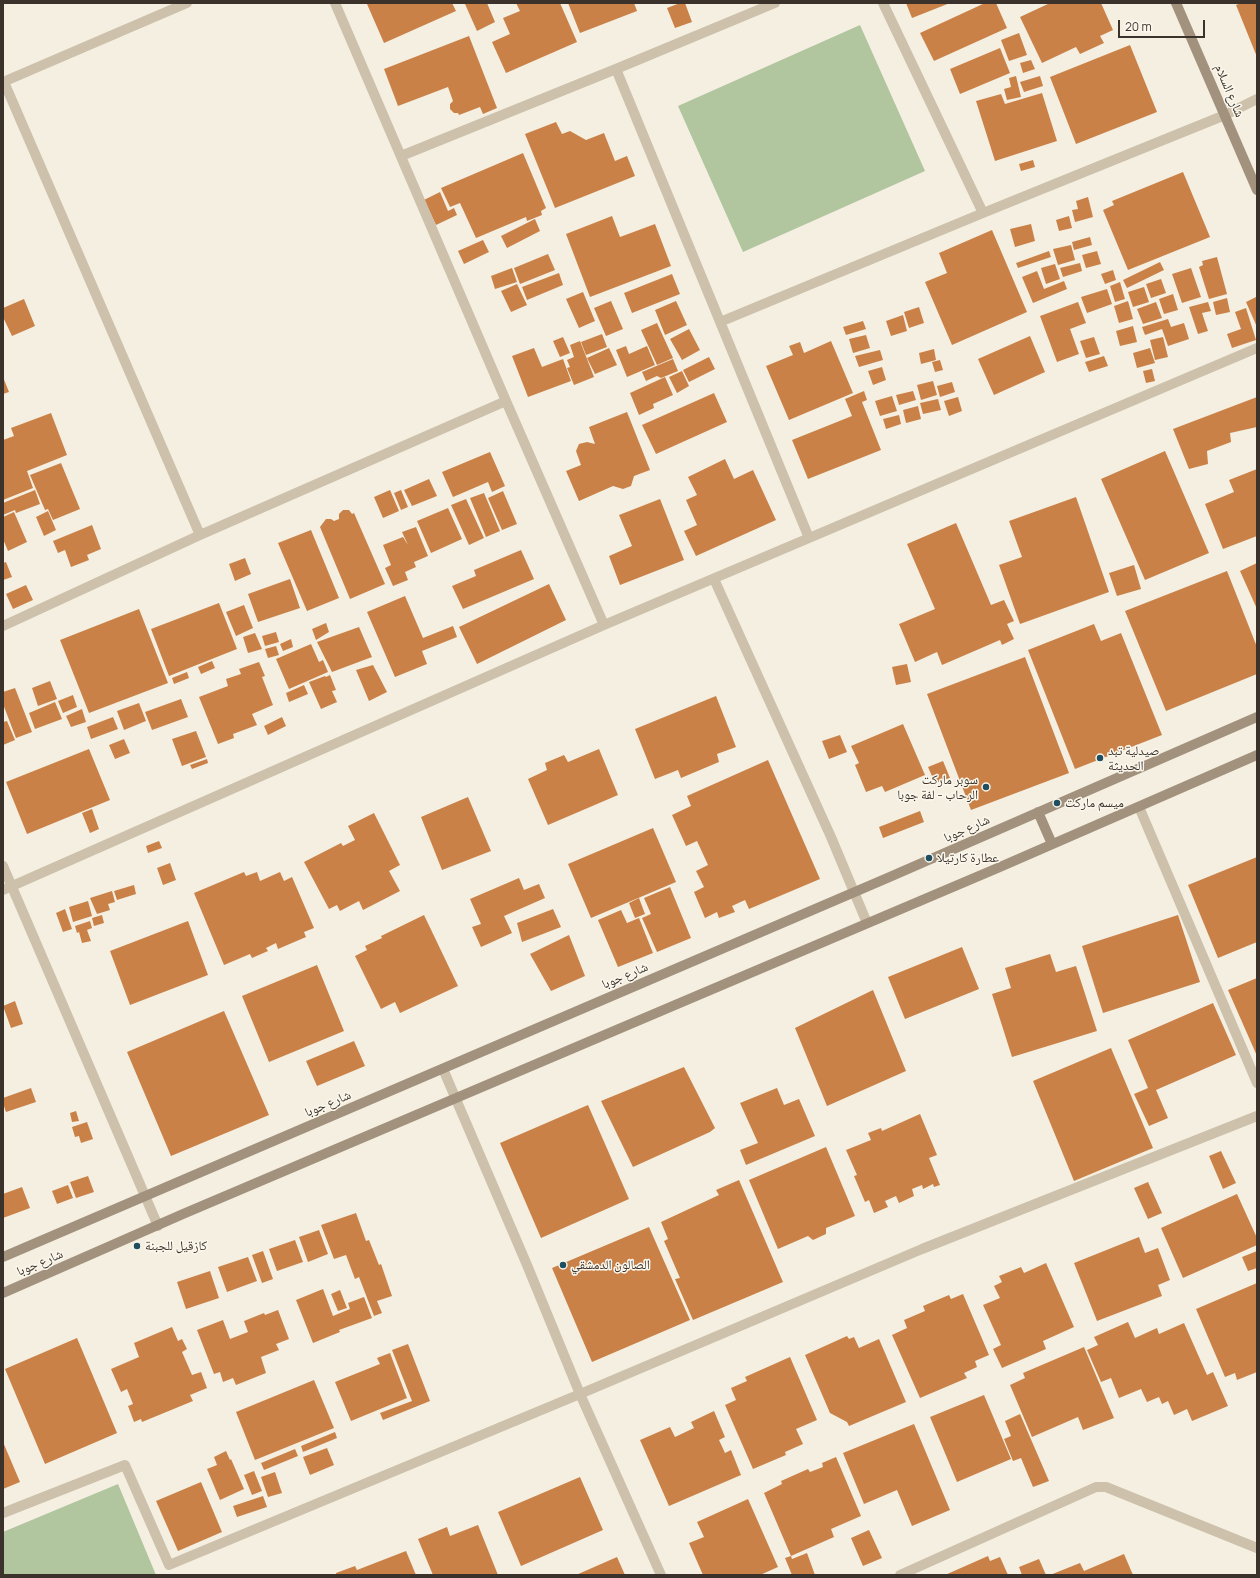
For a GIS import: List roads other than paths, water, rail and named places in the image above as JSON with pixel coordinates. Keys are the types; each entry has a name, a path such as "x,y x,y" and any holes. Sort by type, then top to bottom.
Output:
{"street":[{"path":"187,3 4,82 200,535"},
{"path":"335,3 604,625"},
{"path":"401,156 616,70 774,3"},
{"path":"884,3 983,213"},
{"name":"شارع السلام","path":"1176,3 1257,190"},
{"path":"616,70 809,538"},
{"path":"720,322 1225,114 1257,99"},
{"path":"7,888 604,625 1257,348"},
{"path":"3,626 200,535 506,401"},
{"path":"714,579 868,923"},
{"name":"شارع جوبا","path":"3,1257 443,1069 1257,716"},
{"name":"شارع جوبا","path":"3,1293 1139,807 1257,755"},
{"path":"1139,807 1257,1083"},
{"path":"1038,812 1052,844"},
{"path":"3,866 7,888 158,1226"},
{"path":"443,1069 580,1394 661,1575"},
{"path":"3,1513 125,1465 169,1565 580,1394 922,1248 1257,1116"},
{"path":"900,1575 1096,1487 1106,1487 1257,1548"}],"place":[{"name":"صيدلية تبد الحديثة","path":"1100,758"},
{"name":"سوبر ماركت الرحاب - لفة جوبا","path":"986,787"},
{"name":"ميسم ماركت","path":"1057,803"},
{"name":"عطارة كارتيلا","path":"929,858"},
{"name":"كازقيل للجبنة","path":"137,1246"},
{"name":"الصالون الدمشقي","path":"563,1265"}]}
